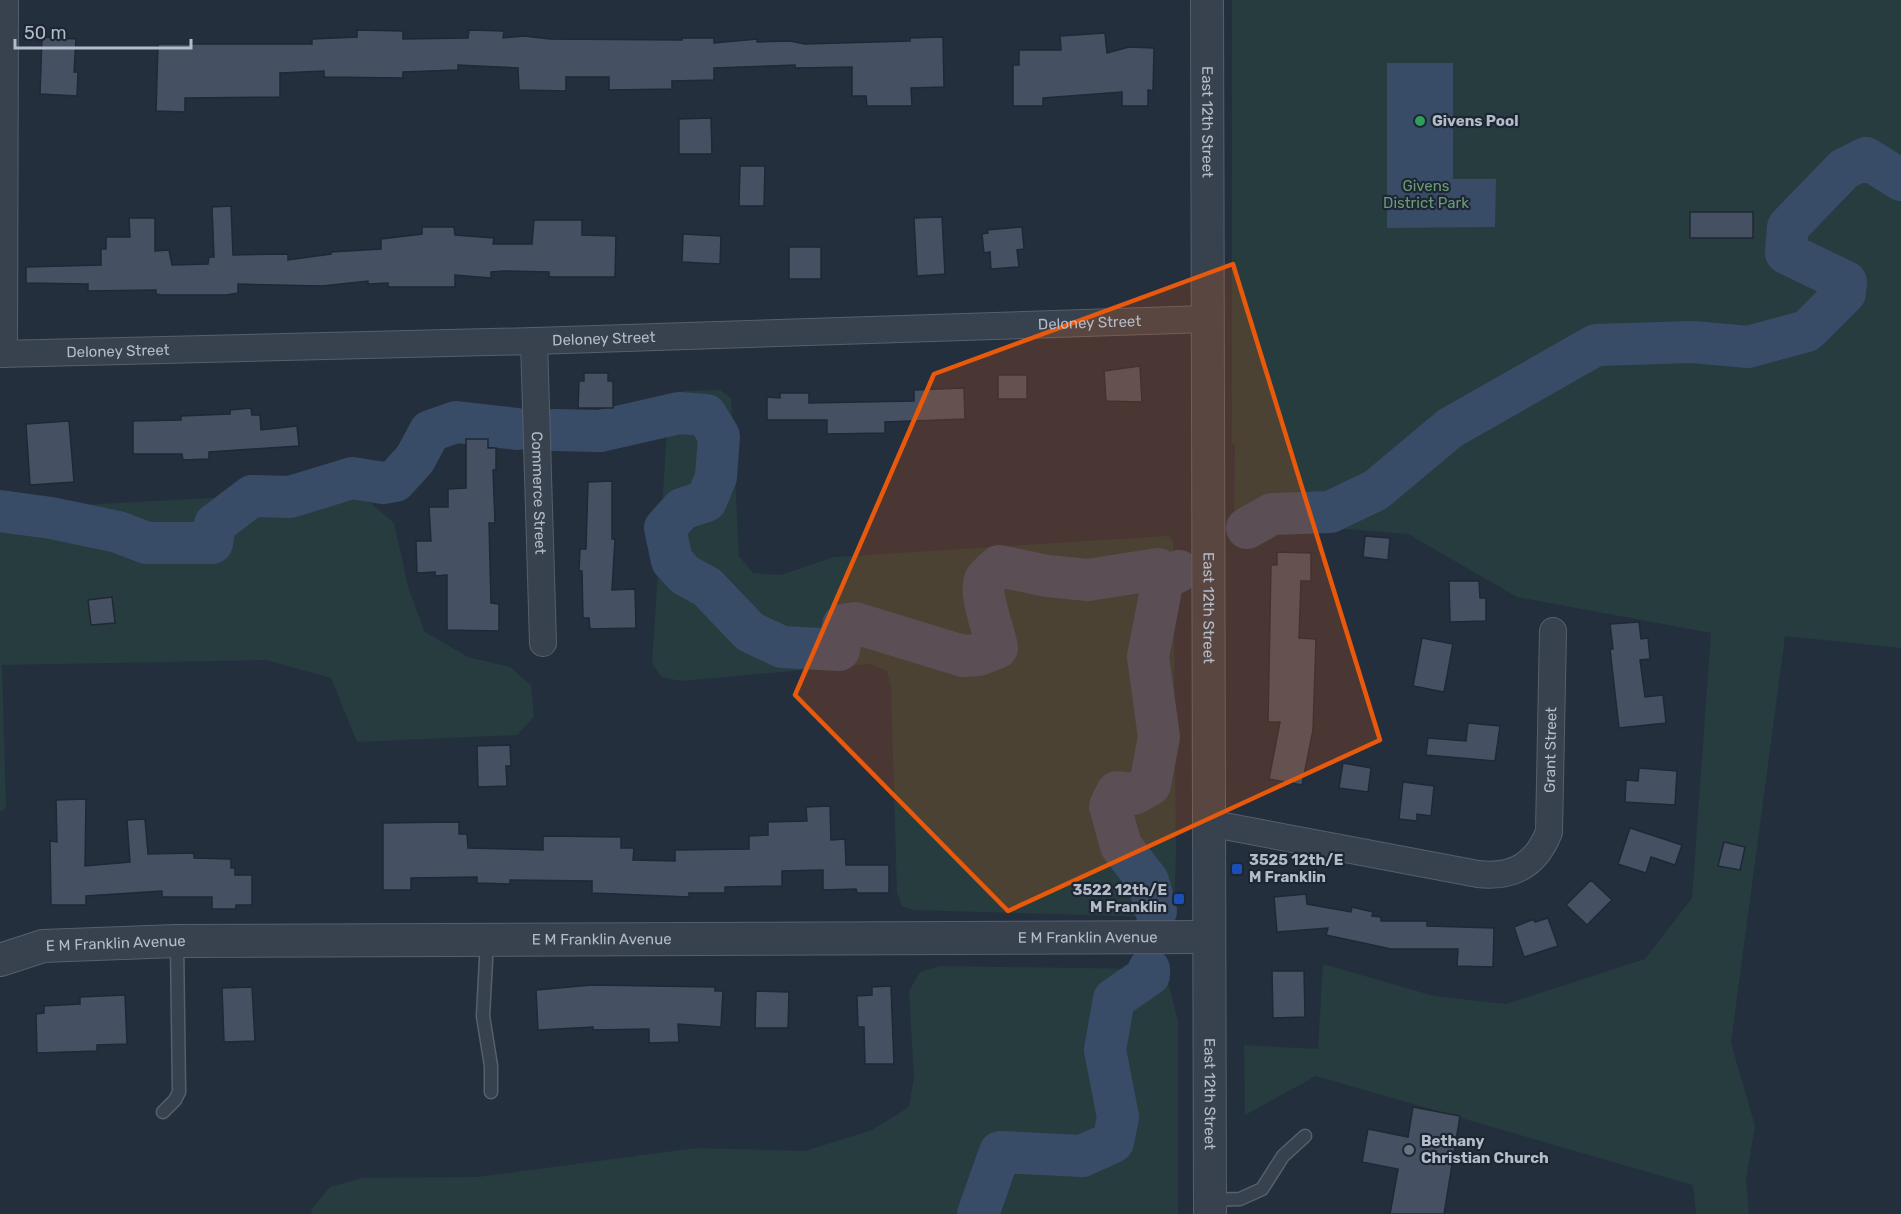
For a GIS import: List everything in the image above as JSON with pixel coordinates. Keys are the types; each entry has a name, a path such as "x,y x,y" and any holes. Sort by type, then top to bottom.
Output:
{"street":[{"path":"2,354 5,0"},
{"name":"East 12th Street","path":"1207,0 1209,1207"},
{"name":"Deloney Street","path":"2,354 534,341 1207,319"},
{"name":"Commerce Street","path":"534,341 543,643"},
{"name":"Grant Street","path":"1208,823 1478,874 1507,874 1530,862 1543,846 1549,832 1553,631"},
{"name":"E M Franklin Avenue","path":"0,960 43,946 177,941 1209,936"}],"lane":[{"path":"487,939 483,1016 491,1066 491,1092"},
{"path":"163,1112 175,1100 179,1092 177,941"},
{"path":"1209,1207 1240,1199 1262,1189 1283,1156 1305,1136"}],"highlighted area":[{"path":"1233,264 1380,740 1008,911 795,695 934,374"}],"green space":[{"name":"Givens District Park","path":"1232,0 1901,0 1901,648 1785,636 1731,1043 1755,1126 1746,1179 1749,1214 1696,1214 1693,1185 1316,1076 1245,1115 1244,1045 1318,1049 1323,964 1434,996 1506,1004 1645,959 1692,898 1711,633 1517,597 1408,534 1234,520"},
{"path":"720,390 731,398 739,556 753,573 781,575 834,557 1169,536 1173,542 1176,854 1174,909 1156,917 913,910 902,906 897,893 891,687 887,671 871,664 681,681 661,677 652,663 669,400 683,391"},
{"path":"339,491 371,503 394,523 409,590 425,632 468,657 510,667 531,685 534,717 517,735 357,742 331,678 266,660 2,665 6,808 0,812 0,502 45,507"},
{"path":"940,966 1146,969 1169,986 1178,1021 1178,1214 311,1214 312,1209 330,1187 362,1178 477,1177 696,1148 805,1151 872,1130 909,1107 914,1077 909,991 920,972"}],"water":[{"name":"Givens Pool","path":"1387,63 1453,63 1453,179 1496,179 1495,227 1387,228"}],"building":[{"path":"357,30 403,31 403,39 468,38 469,30 504,31 503,38 524,36 550,39 682,40 682,38 714,38 714,43 757,39 757,42 790,41 805,44 910,41 910,38 943,37 944,87 911,88 912,106 867,106 866,96 852,96 852,67 795,68 795,65 714,68 714,80 672,81 672,89 609,90 609,77 566,77 566,91 519,90 518,68 458,65 458,70 403,72 403,78 324,77 324,71 280,73 280,97 185,98 185,112 156,111 158,44 312,44 312,39 357,37"},
{"path":"1105,33 1107,53 1129,47 1154,48 1153,91 1148,90 1148,106 1122,106 1122,92 1043,98 1043,106 1013,106 1013,65 1019,65 1019,50 1061,50 1060,36"},
{"path":"42,37 76,39 74,72 78,72 77,96 40,94"},
{"path":"711,118 712,154 679,154 679,119"},
{"path":"740,166 765,166 764,206 739,206"},
{"path":"231,206 233,255 288,254 288,260 331,254 331,252 381,249 381,239 422,234 422,227 454,227 455,235 494,238 493,244 532,244 534,220 582,220 582,235 616,236 615,277 549,277 549,272 504,271 491,272 491,278 455,275 455,287 388,287 388,283 368,284 368,281 322,286 238,284 238,293 226,295 162,295 156,294 156,290 88,291 88,284 26,283 26,267 101,265 101,249 106,249 106,237 130,237 129,218 155,218 155,251 169,250 172,265 208,264 209,257 214,257 212,207"},
{"path":"1690,212 1753,212 1753,238 1690,238"},
{"path":"942,217 945,274 917,276 914,218"},
{"path":"1022,227 1024,249 1017,250 1019,267 991,269 990,252 984,253 982,234 988,233 987,230"},
{"path":"683,234 721,236 720,264 682,262"},
{"path":"789,247 821,247 821,279 789,279"},
{"path":"1140,366 1142,402 1106,401 1104,371"},
{"path":"584,373 608,373 608,381 613,381 613,408 578,408 579,381 584,381"},
{"path":"998,375 1027,375 1027,399 998,399"},
{"path":"964,388 965,419 885,422 885,433 827,434 827,420 767,420 767,397 780,398 780,393 809,393 809,403 914,401 914,390"},
{"path":"251,408 252,415 260,415 261,430 297,426 299,446 209,452 209,459 183,460 182,454 133,454 133,421 181,420 181,416 230,414 230,410"},
{"path":"69,421 74,482 30,485 26,424"},
{"path":"466,439 488,439 488,448 496,448 496,470 493,470 495,523 489,523 491,603 499,604 499,631 447,630 447,575 435,576 435,572 417,573 416,541 431,541 429,507 448,507 448,489 466,488"},
{"path":"612,481 612,539 615,539 612,590 635,589 636,628 590,629 589,618 583,618 582,571 579,571 580,549 586,549 588,482"},
{"path":"1365,536 1390,538 1388,560 1363,557"},
{"path":"1277,552 1311,553 1311,581 1301,581 1299,638 1316,639 1313,730 1302,785 1269,779 1280,722 1268,722 1271,565 1277,565"},
{"path":"1449,581 1479,581 1480,598 1486,598 1486,621 1450,622"},
{"path":"112,597 115,623 91,625 88,600"},
{"path":"1639,622 1641,639 1648,638 1650,659 1640,660 1645,697 1663,695 1666,723 1619,728 1610,649 1613,649 1610,624"},
{"path":"1422,638 1453,644 1444,692 1413,686"},
{"path":"1468,723 1500,726 1495,761 1426,755 1428,738 1466,741"},
{"path":"510,745 511,766 506,766 507,786 478,787 477,746"},
{"path":"1343,763 1371,768 1368,792 1339,788"},
{"path":"1639,768 1677,771 1675,805 1625,802 1626,780 1638,781"},
{"path":"1403,782 1434,786 1431,816 1417,814 1417,821 1399,819"},
{"path":"86,799 85,866 130,862 127,820 145,819 148,854 194,853 194,858 231,859 231,868 235,868 235,875 252,875 252,905 236,905 236,909 212,909 212,897 162,897 162,891 86,896 86,905 51,905 50,841 57,842 56,800"},
{"path":"830,806 831,840 845,839 846,865 889,865 889,893 857,893 856,889 823,890 823,870 782,871 782,886 725,887 725,893 689,893 689,897 592,893 592,881 510,880 510,884 477,883 477,877 411,878 411,890 383,890 383,823 459,822 459,834 467,834 468,848 543,850 543,836 621,837 621,848 634,848 633,860 675,861 675,850 749,849 749,836 768,835 768,822 807,821 806,807"},
{"path":"1630,828 1682,845 1675,865 1651,857 1646,873 1618,864"},
{"path":"1724,842 1745,847 1740,870 1718,866"},
{"path":"1591,880 1612,900 1587,925 1566,905"},
{"path":"1306,894 1307,904 1351,912 1352,907 1373,912 1372,916 1381,917 1381,921 1427,921 1427,926 1494,928 1493,967 1457,966 1458,949 1391,949 1326,935 1328,928 1277,932 1274,897"},
{"path":"1548,918 1558,946 1524,957 1514,927 1534,919 1535,922"},
{"path":"1272,971 1304,971 1305,1017 1273,1018"},
{"path":"592,985 715,987 715,991 723,991 721,1027 678,1024 679,1042 649,1043 649,1029 593,1030 593,1027 538,1030 536,990"},
{"path":"891,986 894,1064 865,1064 864,1027 858,1027 857,996 872,995 872,987"},
{"path":"252,987 255,1041 224,1042 222,988"},
{"path":"756,991 789,992 788,1028 755,1028"},
{"path":"125,995 127,1044 97,1045 97,1051 37,1053 36,1014 44,1013 44,1006 80,1004 80,997"},
{"name":"Bethany Christian Church","path":"1413,1107 1460,1116 1444,1214 1390,1214 1398,1169 1362,1162 1368,1129 1408,1137"}],"waterway":[{"path":"1247,528 1272,514 1330,512 1376,490 1450,428 1596,345 1693,342 1748,347 1807,331 1845,293 1846,282 1786,253 1788,227 1844,169 1866,158 1901,180"},
{"path":"555,430 600,431 679,413 706,415 719,436 716,477 706,501 682,509 665,528 672,561 685,575 707,587 750,632 782,647 839,650 843,625 855,623 963,656 978,655 997,648 985,603 984,586 986,578 999,566 1047,576 1088,580 1158,569 1163,579"},
{"path":"0,511 51,518 118,532 147,543 212,543 215,524 252,496 290,497 352,478 383,483 395,481 415,459 430,431 456,422 517,429"},
{"path":"1156,911 1148,881 1121,846 1110,806 1117,792 1134,794 1150,785 1159,737 1148,657 1163,579 1179,571"},
{"path":"978,1214 1000,1152 1082,1156 1113,1142 1118,1117 1105,1050 1114,999 1149,975 1149,969"}],"place":[{"name":"Givens Pool","path":"1420,121"},
{"name":"3525 12th/E M Franklin","path":"1237,869"},
{"name":"3522 12th/E M Franklin","path":"1179,899"},
{"name":"Bethany Christian Church","path":"1409,1150"}]}
